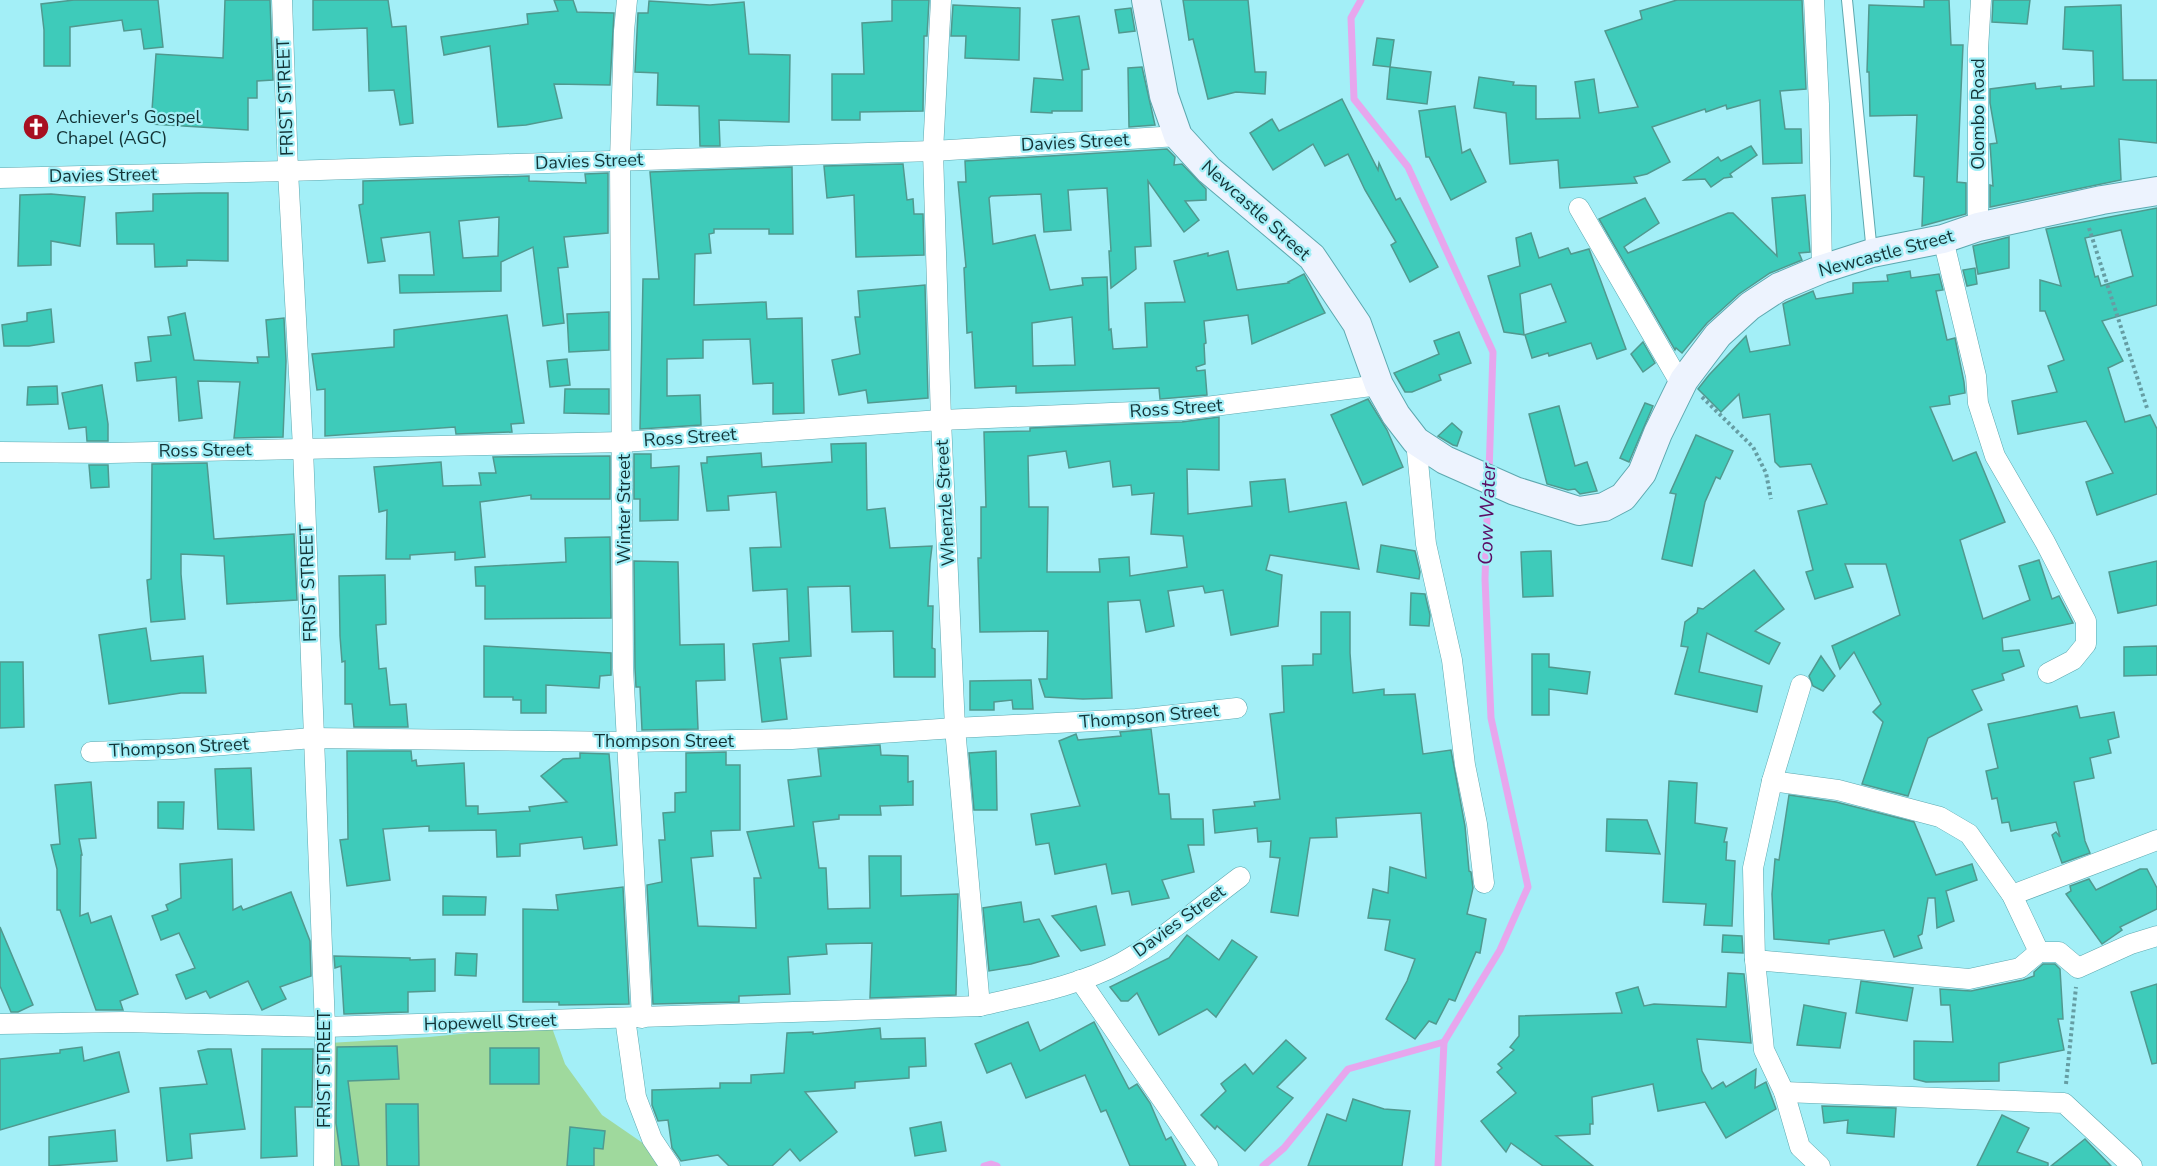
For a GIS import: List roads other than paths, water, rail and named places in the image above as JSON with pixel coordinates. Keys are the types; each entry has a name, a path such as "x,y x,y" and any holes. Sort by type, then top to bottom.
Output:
{"street":[{"name":"FRIST STREET","path":"282,0 288,171 303,448 325,1027 324,1166"},
{"name":"Winter Street","path":"627,0 620,160 623,668 628,742 633,1018 636,1097 652,1138 670,1166"},
{"name":"Whenzle Street","path":"941,0 933,151 941,420 955,728 980,1006"},
{"name":"Newcastle Street","path":"1146,0 1164,96 1178,136 1209,170 1312,257 1357,324 1379,385 1396,415 1416,441 1445,460 1515,491 1579,511 1604,507 1623,497 1642,473 1658,433 1683,383 1718,335 1750,306 1779,287 1822,268 1872,253 1943,239 1977,227 2082,204 2157,191"},
{"path":"1814,0 1819,104 1822,268"},
{"name":"Olombo Road","path":"1977,227 1978,50 1981,0"},
{"name":"Davies Street","path":"0,178 933,151 1178,136"},
{"path":"1579,208 1683,383"},
{"path":"1943,239 1976,376 1978,403 1995,456 2045,542 2086,621 2086,644 2073,660 2048,673"},
{"name":"Ross Street","path":"0,452 110,453 623,442 941,420 1182,410 1379,385"},
{"path":"1416,441 1426,544 1452,660 1484,883"},
{"path":"1801,685 1772,781 1753,868 1755,960 1764,1050 1784,1092 1800,1147 1820,1166"},
{"name":"Thompson Street","path":"90,752 173,749 313,738 628,742 792,739 1136,719 1237,708"},
{"path":"1772,781 1838,790 1940,817 1969,834 2012,895 2039,952"},
{"path":"2012,895 2157,840"},
{"name":"Davies Street","path":"980,1006 1080,980 1118,964 1151,945 1240,877"},
{"path":"1755,960 1969,979 2020,968 2039,952 2059,952 2078,968 2157,936"},
{"path":"1080,980 1208,1166"},
{"name":"Hopewell Street","path":"0,1024 124,1023 325,1027 980,1006"},
{"path":"1784,1092 2064,1104 2132,1166"}],"lane":[{"path":"1847,0 1872,253"}],"waterway":[{"name":"Cow Water","path":"1361,0 1351,18 1354,99 1408,167 1493,352 1489,473"},
{"name":"Cow Water","path":"1438,1166 1444,1042 1500,950 1528,887 1491,718 1485,579 1488,487"},
{"path":"1263,1166 1284,1148 1348,1069 1444,1042"},
{"path":"984,1166 991,1164 997,1166"}],"place":[{"name":"Achiever's Gospel Chapel (AGC)","path":"36,127"}]}
